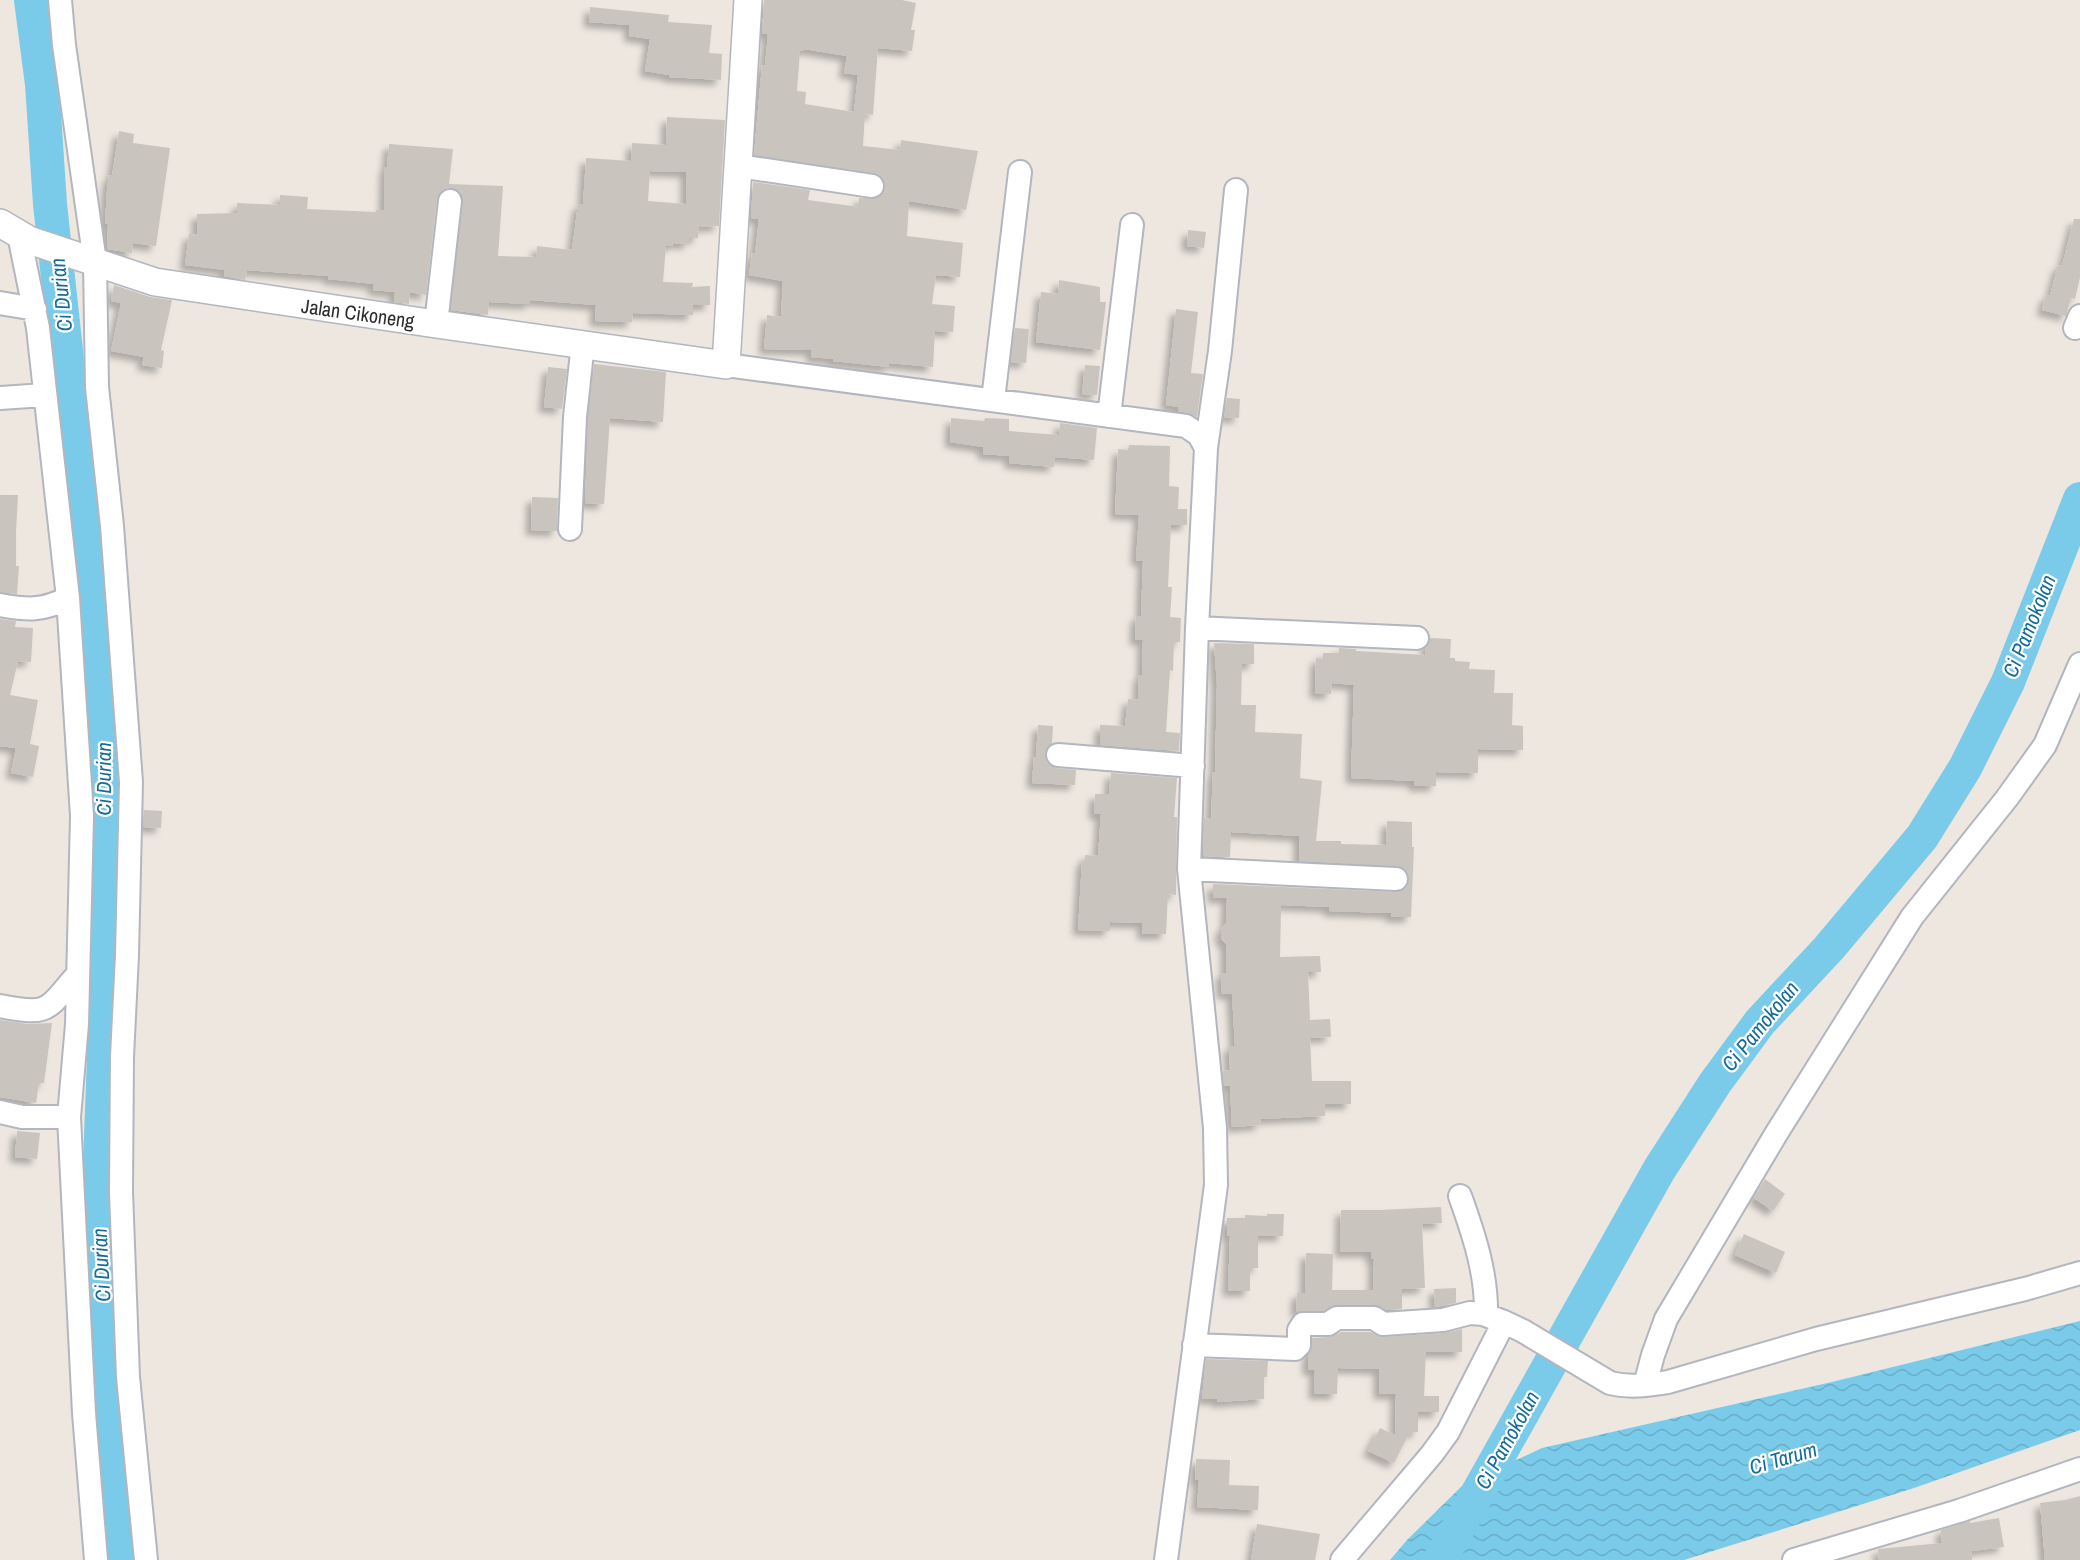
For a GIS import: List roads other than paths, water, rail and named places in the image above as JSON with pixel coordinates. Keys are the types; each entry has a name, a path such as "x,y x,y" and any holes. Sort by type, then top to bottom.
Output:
{"street":[{"path":"60,0 90,260 97,387 112,525 131,782 122,1057 121,1192 128,1377 146,1560"},
{"path":"748,0 726,364 1186,426 1199,435 1206,448"},
{"path":"739,166 872,186"},
{"path":"993,400 1020,172"},
{"path":"1166,1560 1216,1185 1215,1128 1189,869 1206,448 1220,351 1236,190"},
{"path":"436,324 450,201"},
{"path":"1109,416 1132,225"},
{"path":"16,233 35,309 68,598 82,816 77,1024 69,1118 84,1413 96,1560"},
{"name":"Jalan Cikoneng","path":"16,233 156,282 726,364"},
{"path":"0,303 35,309"},
{"path":"570,529 575,417 583,344"},
{"path":"0,398 45,395"},
{"path":"0,605 46,608 68,598"},
{"path":"1197,627 1417,638"},
{"path":"1646,1385 1653,1355 1666,1319 1776,1134 1912,917 2007,798 2045,745 2080,664"},
{"path":"1058,755 1193,766"},
{"path":"1189,869 1396,879"},
{"path":"0,1006 29,1012 45,1009 78,974"},
{"path":"0,1112 22,1116 69,1118"},
{"path":"1342,1560 1448,1432 1495,1319 1460,1196"},
{"path":"1194,1345 1295,1349 1299,1345 1299,1330 1303,1324 1328,1324 1337,1318 1374,1318 1383,1324 1443,1320 1470,1313 1495,1319 1532,1336 1610,1383 1624,1386 1646,1385 1668,1382 1816,1339 2025,1289 2080,1273"},
{"path":"1794,1560 1959,1510 2080,1469"}],"water":[{"name":"Ci Tarum","path":"2080,1321 2080,1430 1914,1488 1684,1560 1390,1560 1463,1485 1542,1448 1832,1382"}],"waterway":[{"name":"Ci Durian","path":"31,0 42,84 50,204 102,714 105,1031 97,1242 125,1560"},
{"name":"Ci Pamokolan","path":"1440,1560 1659,1170 1715,1083 1760,1022 1829,948 1922,837 1965,768 2008,682 2080,499"}]}
